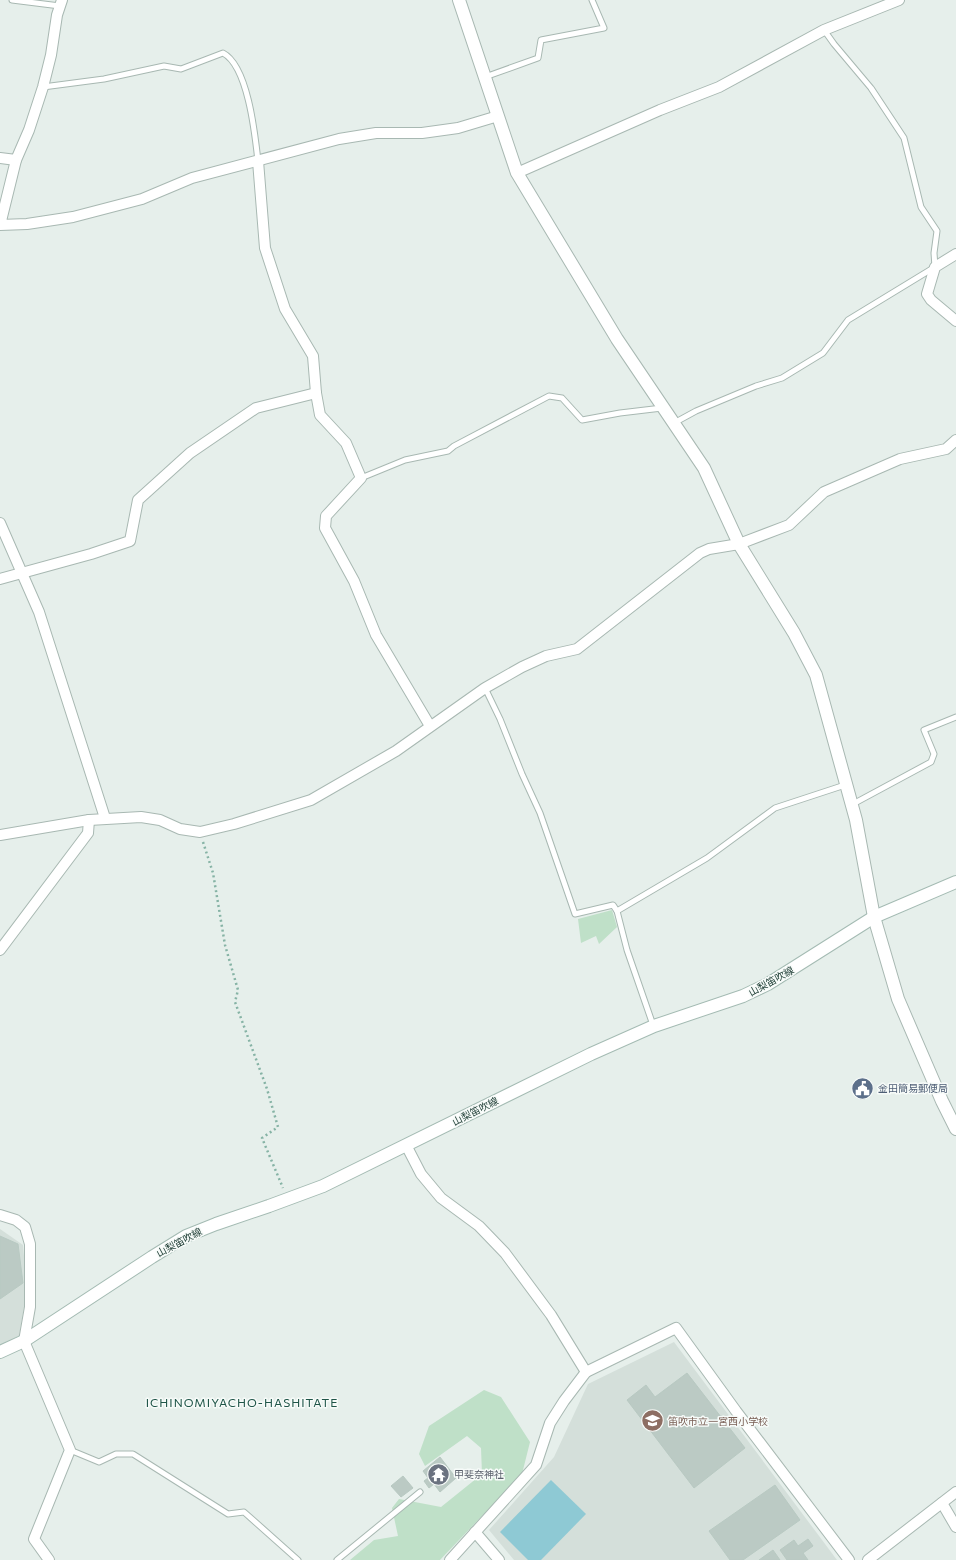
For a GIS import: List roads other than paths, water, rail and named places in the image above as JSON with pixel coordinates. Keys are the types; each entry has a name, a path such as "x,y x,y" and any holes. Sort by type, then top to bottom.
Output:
{"street":[{"path":"460,0 484,77 517,173 617,339 662,408 704,468 739,544 794,633 816,675 856,820 874,917 898,999 942,1101 956,1129"},
{"path":"517,173 660,110 719,87 824,30 899,0"},
{"path":"61,3 43,87 30,130 16,160 0,226 27,224 73,217 142,199 192,178 339,139 376,133 422,133 458,128 498,116"},
{"path":"0,158 16,160"},
{"path":"258,161 265,248 285,309 313,356 316,393 320,415 346,443 361,478 326,516 325,528 354,581 376,635 430,726"},
{"path":"956,254 935,268 927,294 931,300 956,322"},
{"path":"0,579 90,554 130,541 138,500 190,453 256,408 316,393"},
{"path":"0,835 89,820 141,817 160,820 180,829 200,832 234,824 311,800 396,751 485,688 522,667 546,656 577,649 700,554 709,549 739,544 788,525 824,492 900,459 946,449 956,440"},
{"path":"0,523 39,612 105,818"},
{"path":"0,950 88,833 89,820"},
{"name":"山梨笛吹線","path":"0,1352 24,1341 152,1256 186,1236 216,1224 288,1200 322,1186 584,1057 654,1026 743,996 768,984 874,917 956,882"},
{"path":"406,1145 421,1174 441,1198 479,1226 505,1253 551,1315 586,1372"},
{"path":"0,1215 16,1220 25,1227 30,1244 30,1307 24,1341 70,1450 34,1539 49,1560"},
{"path":"450,1560 536,1465 550,1423 564,1401 586,1372 676,1328 736,1411 849,1560"},
{"path":"868,1560 956,1492"},
{"path":"942,1503 956,1527"},
{"path":"475,1532 500,1560"}],"lane":[{"path":"12,0 61,3"},
{"path":"484,77 538,58 541,40 604,28 592,0"},
{"path":"673,423 696,411 756,386 782,378 823,353 848,320 935,268 934,253 937,231 921,207 904,138 871,88 824,30"},
{"path":"43,87 104,79 164,66 181,69 223,53 230,57 242,78 253,119 258,161"},
{"path":"361,478 405,460 448,451 454,446 549,396 562,398 582,420 620,413 662,408"},
{"path":"485,688 500,719 522,774 540,813 575,914 613,905 617,911 627,950 654,1026"},
{"path":"852,805 931,762 934,754 924,730 956,717"},
{"path":"617,911 707,858 776,808 846,785"},
{"path":"70,1450 99,1462 116,1454 133,1454 228,1514 244,1512 298,1560"},
{"path":"337,1560 420,1492"}],"water":[{"path":"551,1480 586,1514 541,1560 528,1560 500,1532"}],"place":[{"name":"金田簡易郵便局","path":"862,1088"},
{"name":"笛吹市立一宮西小学校","path":"652,1421"},
{"name":"甲斐奈神社","path":"439,1474"}],"district":[{"name":"ICHINOMIYACHO-HASHITATE","path":"242,1403"}]}
